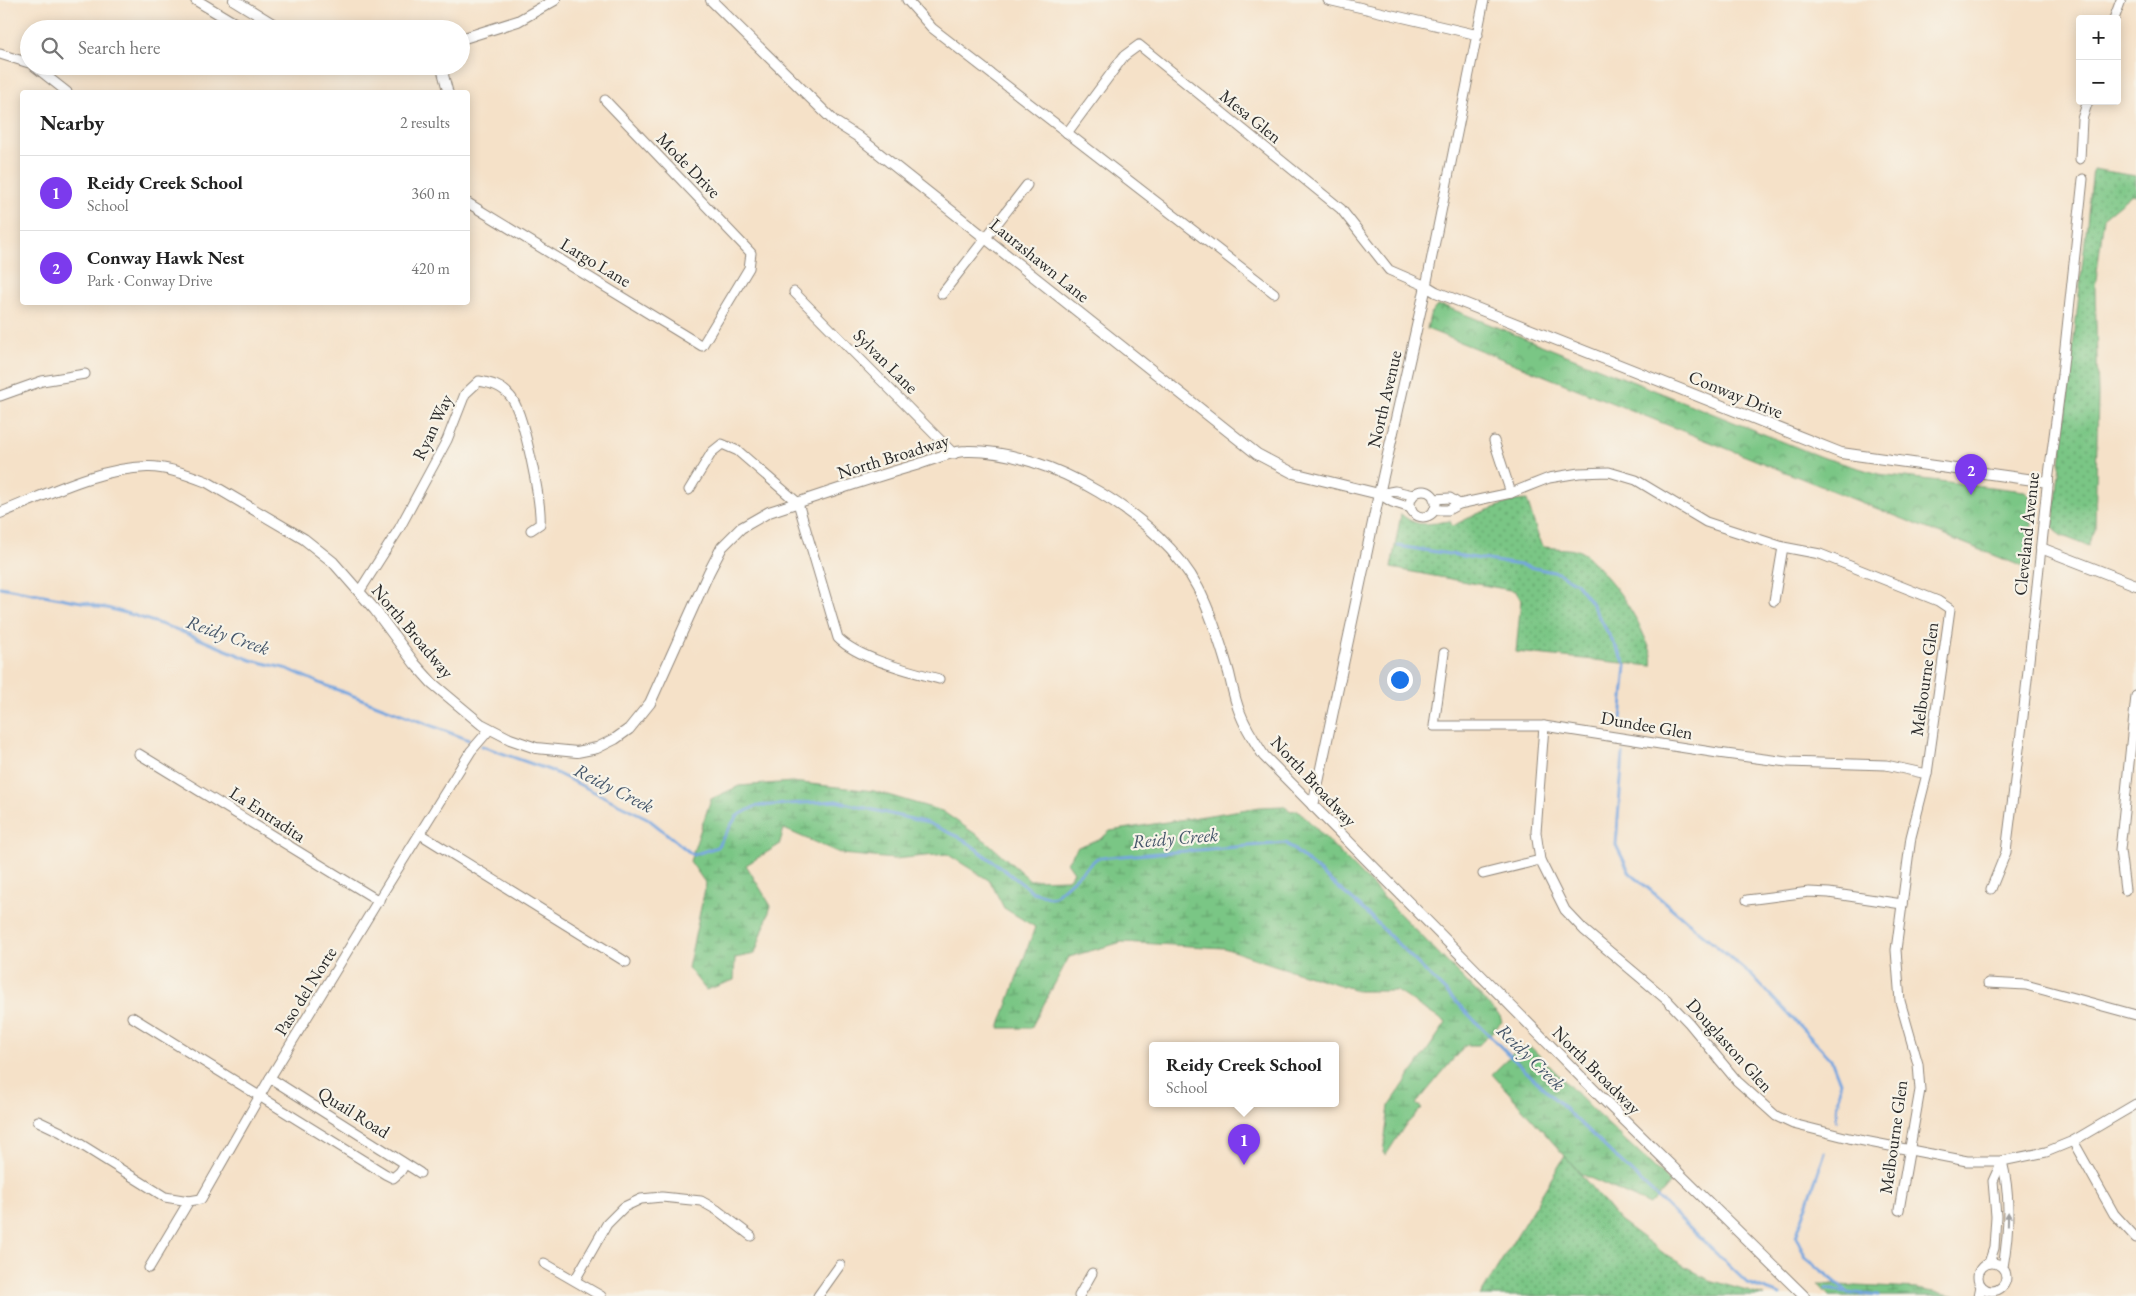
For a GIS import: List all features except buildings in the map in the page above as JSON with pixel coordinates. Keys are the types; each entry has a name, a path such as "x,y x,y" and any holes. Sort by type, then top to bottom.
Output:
{"street":[{"path":"196,0 229,20"},
{"path":"234,0 266,20"},
{"path":"470,37 518,21 555,0"},
{"name":"Laurashawn Lane","path":"711,0 836,122 857,136 1257,454 1293,473 1379,494"},
{"path":"907,0 932,28 1274,292"},
{"path":"1328,0 1478,34"},
{"name":"North Avenue","path":"1313,806 1379,494 1426,286 1484,0"},
{"path":"2115,15 2121,0"},
{"name":"Mesa Glen","path":"1067,133 1124,56 1139,44 1341,209 1389,270 1426,286"},
{"path":"0,54 20,60"},
{"path":"45,75 64,90"},
{"path":"443,75 447,90"},
{"name":"Mode Drive","path":"605,100 751,253 749,268 706,340"},
{"path":"2080,159 2082,119 2087,105"},
{"name":"Cleveland Avenue","path":"1991,889 2006,852 2023,717 2083,179"},
{"path":"942,294 1027,185"},
{"name":"Largo Lane","path":"470,204 702,346 706,340"},
{"name":"Conway Drive","path":"1426,286 1436,292 1841,453 2048,482"},
{"name":"Sylvan Lane","path":"794,292 954,454"},
{"path":"0,396 42,381 85,374"},
{"name":"Ryan Way","path":"359,592 404,521 447,440 465,394 479,381 490,382 500,387 512,397 517,409 536,476 541,515 540,524 531,530"},
{"path":"1494,441 1511,493"},
{"path":"689,490 712,452 722,444 738,451 798,503 838,638 855,650 897,668 939,679"},
{"name":"North Broadway","path":"0,513 112,470 150,467 194,477 207,482 304,539 334,562 375,610 415,664 432,683 481,724 510,739 536,748 577,752 597,748 615,739 629,729 650,703 709,572 722,548 730,538 754,519 798,503 966,451 995,452 1060,473 1103,494 1129,512 1160,539 1184,565 1198,588 1210,615 1240,713 1250,734 1264,756 1601,1098 1804,1296"},
{"name":"Melbourne Glen","path":"1379,494 1392,502 1411,508 1416,515 1424,516 1434,510 1448,510 1459,504 1511,493 1550,478 1579,473 1609,472 1636,480 1706,522 1783,547 1820,554 1938,601 1950,609 1927,774 1911,837 1896,950 1900,1001 1918,1064 1920,1090 1899,1210"},
{"name":"Melbourne Glen","path":"1379,494 1395,491 1413,495 1423,491 1430,493 1434,498 1450,498 1459,504"},
{"path":"1411,508 1410,503 1413,495"},
{"path":"1434,498 1434,510"},
{"path":"1774,601 1783,547"},
{"path":"2041,548 2136,585"},
{"name":"Dundee Glen","path":"1444,653 1434,726 1544,726 1738,756 1787,762 1886,765 1927,774"},
{"path":"2125,890 2120,850 2136,696"},
{"name":"Douglaston Glen","path":"1544,726 1536,832 1540,860 1564,910 1584,930 1667,1000 1689,1023 1737,1081 1776,1116 1793,1124 1909,1150 1966,1161 2002,1161 2046,1152 2073,1141 2136,1104"},
{"name":"Paso del Norte","path":"149,1268 189,1201 201,1199 270,1078 471,751 490,730"},
{"name":"La Entradita","path":"139,754 379,901"},
{"path":"420,834 626,962"},
{"path":"1483,874 1540,860"},
{"path":"1747,900 1822,892 1902,904"},
{"path":"1988,983 2026,985 2136,1015"},
{"path":"132,1017 385,1174 393,1178 405,1164"},
{"name":"Quail Road","path":"270,1078 420,1173"},
{"path":"38,1121 61,1132 165,1197 189,1201"},
{"path":"2073,1141 2114,1214 2136,1238"},
{"path":"1989,1263 1994,1248 1996,1216 1993,1181 2002,1161"},
{"path":"1981,1286 1995,1293 2007,1279 2003,1267 2008,1226 2008,1198 2007,1179 2002,1161"},
{"path":"575,1280 606,1224 624,1208 641,1199 662,1197 702,1201 751,1236"},
{"path":"544,1263 601,1296"},
{"path":"1979,1296 1981,1286 1979,1273 1984,1265 1994,1263 2003,1267"},
{"path":"818,1296 840,1265"},
{"path":"1079,1296 1092,1273"}],"green space":[{"path":"2093,169 2136,176 2136,195 2132,194 2104,217 2095,288 2098,394 2095,530 2088,546 2060,535 2053,526"},
{"path":"1437,306 1444,306 1821,457 1879,474 2025,491 2035,503 2026,568 1427,329 1430,315"},
{"path":"1527,500 1540,542 1544,547 1578,550 1585,554 1604,573 1620,594 1634,616 1649,646 1652,666 1516,652 1521,599 1515,591 1391,568 1401,514 1413,522 1430,524 1450,521 1452,526 1477,514 1513,501"},
{"path":"792,782 874,791 942,811 987,842 1030,880 1068,879 1074,872 1067,862 1078,847 1102,838 1110,831 1260,807 1283,806 1291,811 1298,810 1500,1016 1502,1022 1479,1045 1465,1045 1416,1104 1422,1108 1404,1127 1386,1155 1383,1153 1389,1106 1446,1023 1396,991 1360,991 1224,948 1122,942 1069,957 1031,1028 999,1028 1035,927 1004,908 990,881 947,854 894,859 842,854 784,829 779,845 746,865 771,906 755,954 735,958 734,980 706,990 688,968 706,884 690,861 711,799 739,786"},
{"path":"1525,1047 1532,1048 1596,1113 1671,1183 1650,1205 1581,1174 1492,1074 1516,1051 1519,1052"},
{"path":"1565,1156 1619,1220 1666,1255 1709,1280 1764,1296 1480,1296"},
{"path":"1818,1284 1917,1289 1957,1296 1829,1296"}],"waterway":[{"path":"1398,546 1520,565 1558,573 1576,583 1590,601 1626,665 1621,720"},
{"name":"Reidy Creek","path":"0,587 87,603 133,615 175,629 251,660 288,669 317,682 469,740"},
{"name":"Reidy Creek","path":"482,746 552,771 647,818 693,855 717,847 737,816 756,806 836,801 928,823 963,839 1033,892 1050,897 1055,896 1097,858 1286,843 1362,908 1509,1055 1747,1283 1780,1295"},
{"path":"1623,754 1616,845 1630,873 1752,976 1831,1059 1840,1082 1836,1120"},
{"path":"1825,1152 1796,1237 1806,1258 1848,1292"},
{"name":"Reidy Creek","path":"1826,1289 1878,1296"}],"place":[{"name":"Conway Hawk Nest","path":"1971,495"},
{"name":"Reidy Creek School","path":"1244,1165"}]}
